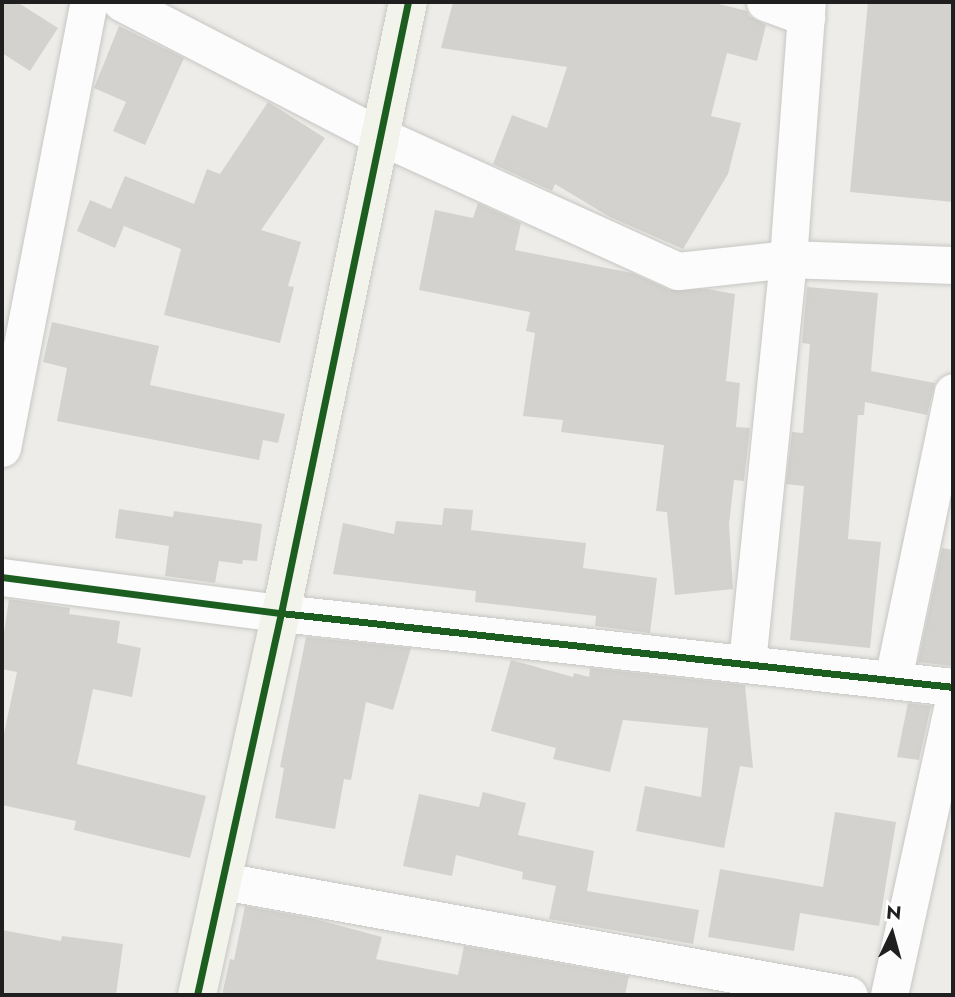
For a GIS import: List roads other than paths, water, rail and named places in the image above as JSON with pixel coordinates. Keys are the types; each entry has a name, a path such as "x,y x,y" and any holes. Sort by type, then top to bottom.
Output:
{"street":[{"path":"2,448 89,2"},
{"path":"121,2 378,135 678,271 788,259 953,265"},
{"path":"197,995 281,612 378,135 408,2"},
{"path":"747,663 788,259 807,9 765,2"},
{"path":"893,680 953,392"},
{"path":"2,577 281,612 953,687"},
{"path":"889,995 953,704"},
{"path":"223,881 849,995"}]}
